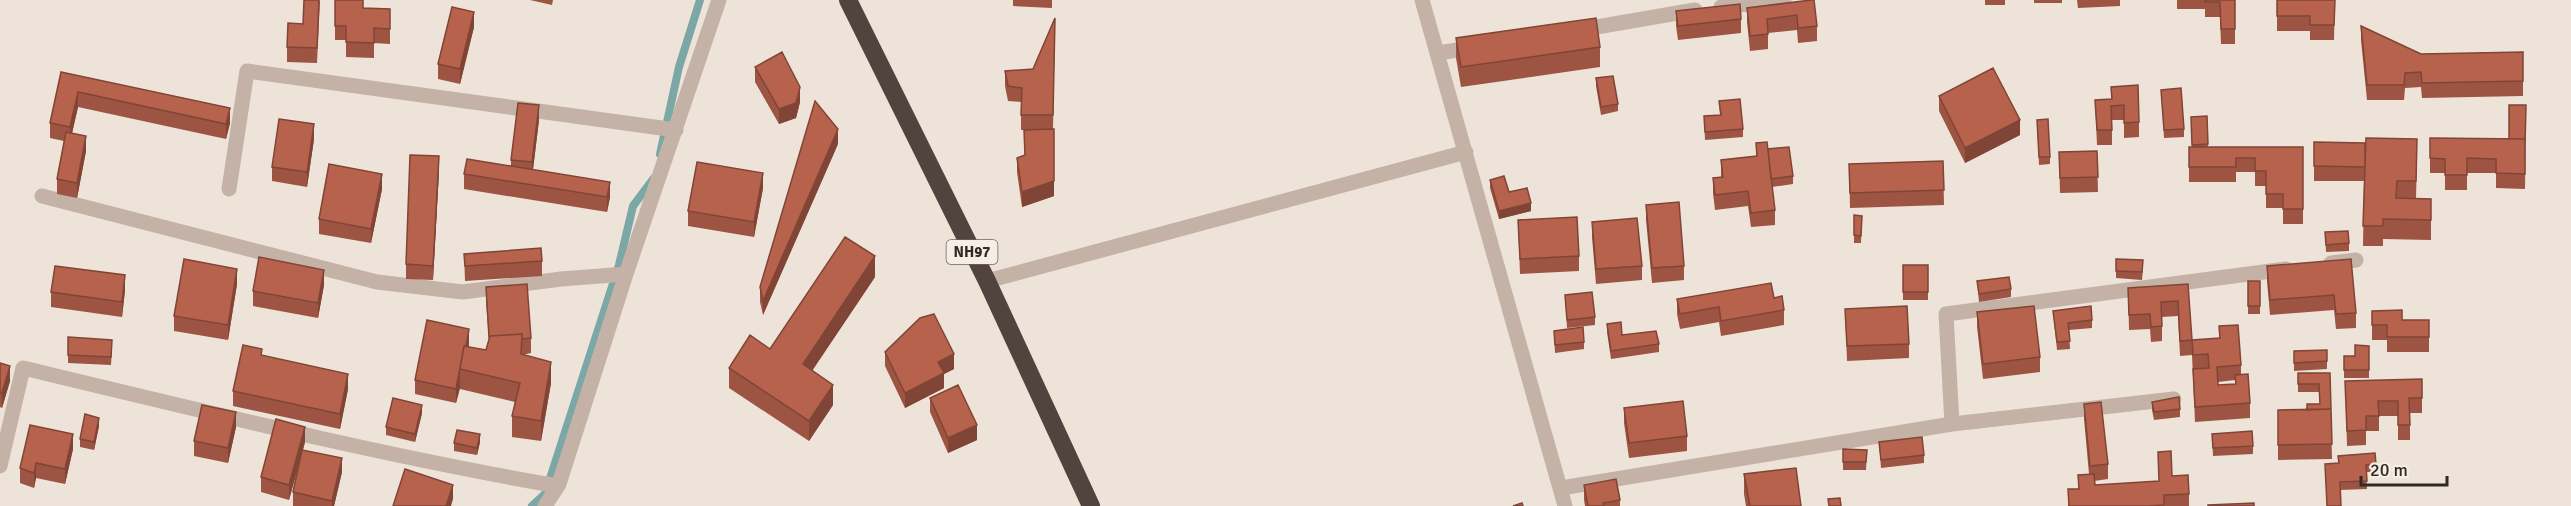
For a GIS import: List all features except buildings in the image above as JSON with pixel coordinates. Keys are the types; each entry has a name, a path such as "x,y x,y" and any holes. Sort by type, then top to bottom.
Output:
{"highway":[{"name":"NH97","path":"848,0 987,281 1091,506"}],"street":[{"path":"545,506 559,484 626,274 719,0"},
{"path":"1422,0 1565,506"},
{"path":"1565,32 1693,11 1784,0"},
{"path":"1438,53 1496,44"},
{"path":"230,189 247,71 676,130"},
{"path":"987,281 1466,152"},
{"path":"42,196 376,282 463,292 561,279 626,274"},
{"path":"2320,264 2356,260"},
{"path":"1952,424 1946,314 2297,267"},
{"path":"0,466 23,368 321,439 472,471 552,485 559,484"},
{"path":"1561,488 1952,424 2174,399"}],"waterway":[{"path":"660,154 679,67 700,0"},
{"path":"532,506 545,494 619,265 633,206 654,178"}]}
